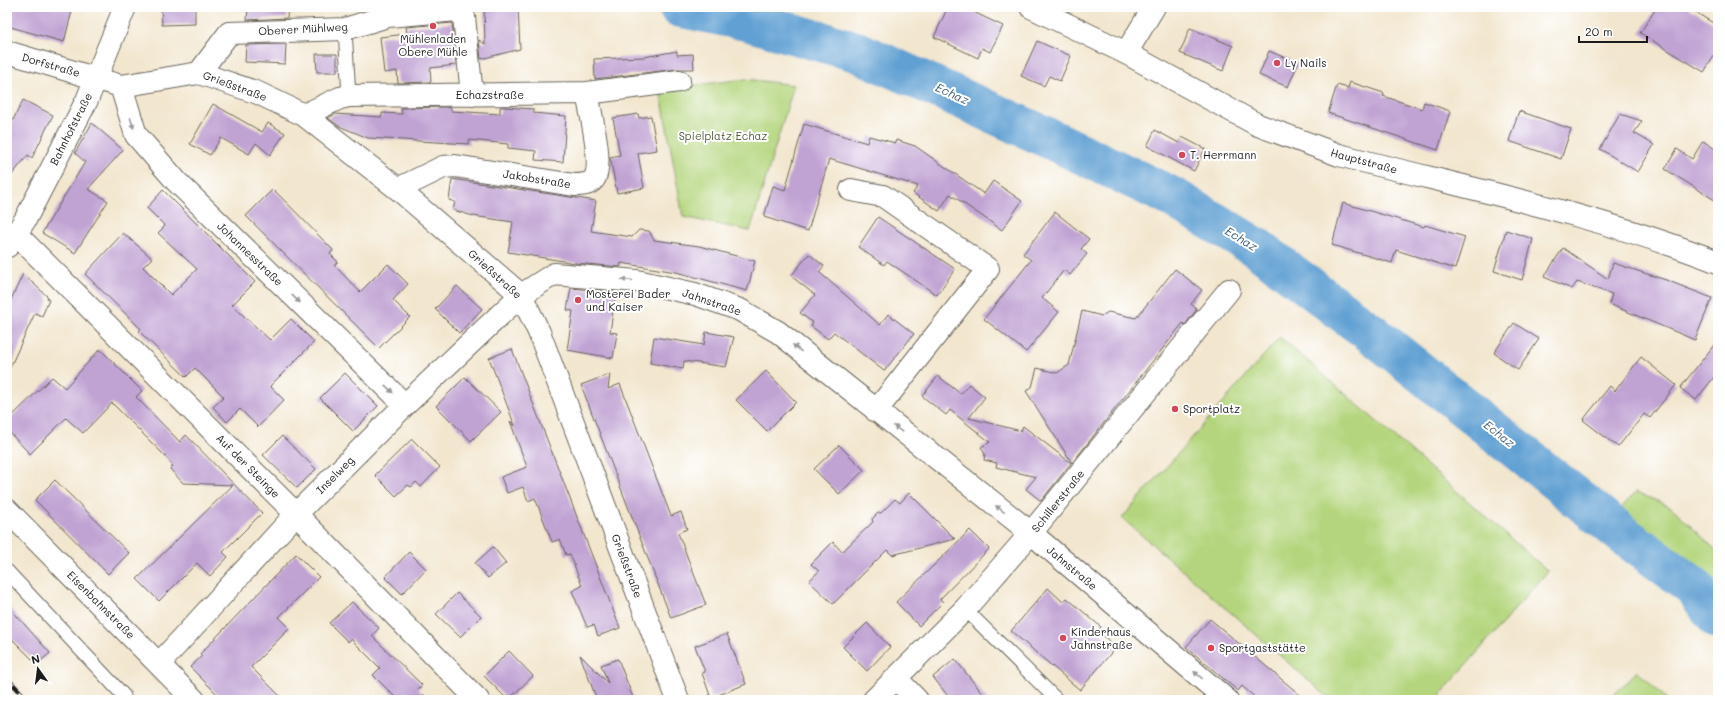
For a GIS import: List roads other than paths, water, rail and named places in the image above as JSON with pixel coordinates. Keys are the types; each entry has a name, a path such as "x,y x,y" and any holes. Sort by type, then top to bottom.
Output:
{"street":[{"name":"Bahnhofstraße","path":"12,241 87,100 125,7"},
{"name":"Hauptstraße","path":"1031,7 1126,53 1258,125 1339,155 1595,220 1642,234 1718,262"},
{"path":"1126,53 1154,7"},
{"name":"Oberer Mühlweg","path":"199,73 229,33 344,29 388,16 458,10 464,17 472,95"},
{"name":"Dorfstraße","path":"7,52 96,78"},
{"name":"Grießstraße","path":"96,78 121,86 199,73 258,94 304,116 398,189 521,295 539,332 678,700"},
{"name":"Echazstraße","path":"304,116 340,98 349,96 587,94 679,81"},
{"name":"Johannesstraße","path":"121,86 136,135 177,182 405,405"},
{"name":"Jakobstraße","path":"398,189 443,167 455,166 574,186 589,183 594,179 597,165 587,94"},
{"path":"851,190 883,196 988,269 876,412"},
{"name":"Auf der Steinge","path":"12,241 296,514 478,700"},
{"name":"Jahnstraße","path":"521,295 554,274 637,281 695,294 740,310 778,332 876,412 1031,534 1227,700"},
{"name":"Schillerstraße","path":"874,700 965,609 1031,534 1229,290"},
{"name":"Inselweg","path":"159,664 296,514 405,405 521,295"},
{"name":"Eisenbahnstraße","path":"7,510 194,700"},
{"path":"896,678 916,700"}],"lane":[{"path":"344,29 349,96"},
{"path":"7,570 124,696"},
{"path":"965,609 1057,700"}],"waterway":[{"name":"Echaz","path":"679,7 748,21 858,52 1057,142 1174,198 1257,248 1375,336 1626,537 1693,586 1718,619"}],"railway":[{"path":"7,678 28,700"}],"place":[{"name":"Mühlenladen Obere Mühle","path":"433,26"},
{"name":"Ly Nails","path":"1277,63"},
{"name":"T. Herrmann","path":"1182,155"},
{"name":"Mosterei Bader und Kaiser","path":"578,300"},
{"name":"Sportplatz","path":"1175,409"},
{"name":"Kinderhaus Jahnstraße","path":"1063,638"},
{"name":"Sportgaststätte","path":"1211,648"}],"park label":[{"name":"Spielplatz Echaz","path":"723,136"}]}
